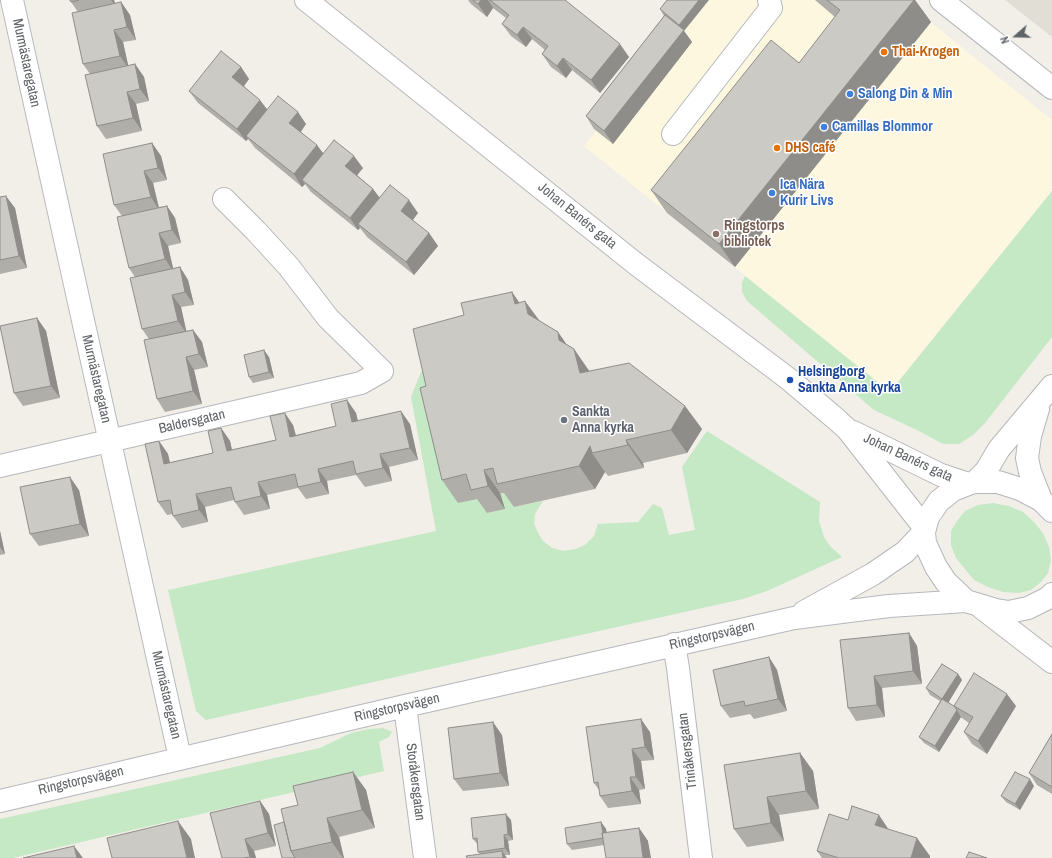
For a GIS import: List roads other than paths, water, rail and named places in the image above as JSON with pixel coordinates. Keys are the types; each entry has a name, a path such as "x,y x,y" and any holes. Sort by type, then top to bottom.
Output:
{"street":[{"name":"Murmästaregatan","path":"12,0 180,758"},
{"name":"Johan Banérs gata","path":"306,0 636,264 790,380 848,430 924,530"},
{"path":"673,134 771,8 768,0"},
{"path":"941,0 1052,88"},
{"name":"Baldersgatan","path":"0,466 360,383 382,371 328,318 289,267 224,199"},
{"path":"971,483 986,471 999,449 1047,393"},
{"path":"1047,393 1030,436 1027,458 1030,472 1048,505"},
{"name":"Johan Banérs gata","path":"848,430 941,475 971,483"},
{"path":"971,483 998,482 1031,494 1048,505"},
{"name":"Ringstorpsvägen","path":"794,618 873,574 905,552 924,530 928,517 939,501 953,490 971,483"},
{"path":"924,530 925,543 936,567 946,582 1052,662"},
{"path":"973,603 996,610 1009,612 1028,608 1051,596"},
{"name":"Ringstorpsvägen","path":"0,801 674,644 794,618 889,606 973,603"},
{"name":"Trinåkersgatan","path":"674,644 701,858"},
{"name":"Storåkersgatan","path":"405,706 425,858"}],"place":[{"name":"Thai-Krogen","path":"884,52"},
{"name":"Salong Din & Min","path":"850,94"},
{"name":"Camillas Blommor","path":"824,127"},
{"name":"DHS café","path":"777,148"},
{"name":"Ica Nära Kurir Livs","path":"772,193"},
{"name":"Ringstorps bibliotek","path":"716,234"},
{"name":"Helsingborg Sankta Anna kyrka","path":"790,380"},
{"name":"Sankta Anna kyrka","path":"564,420"}]}
